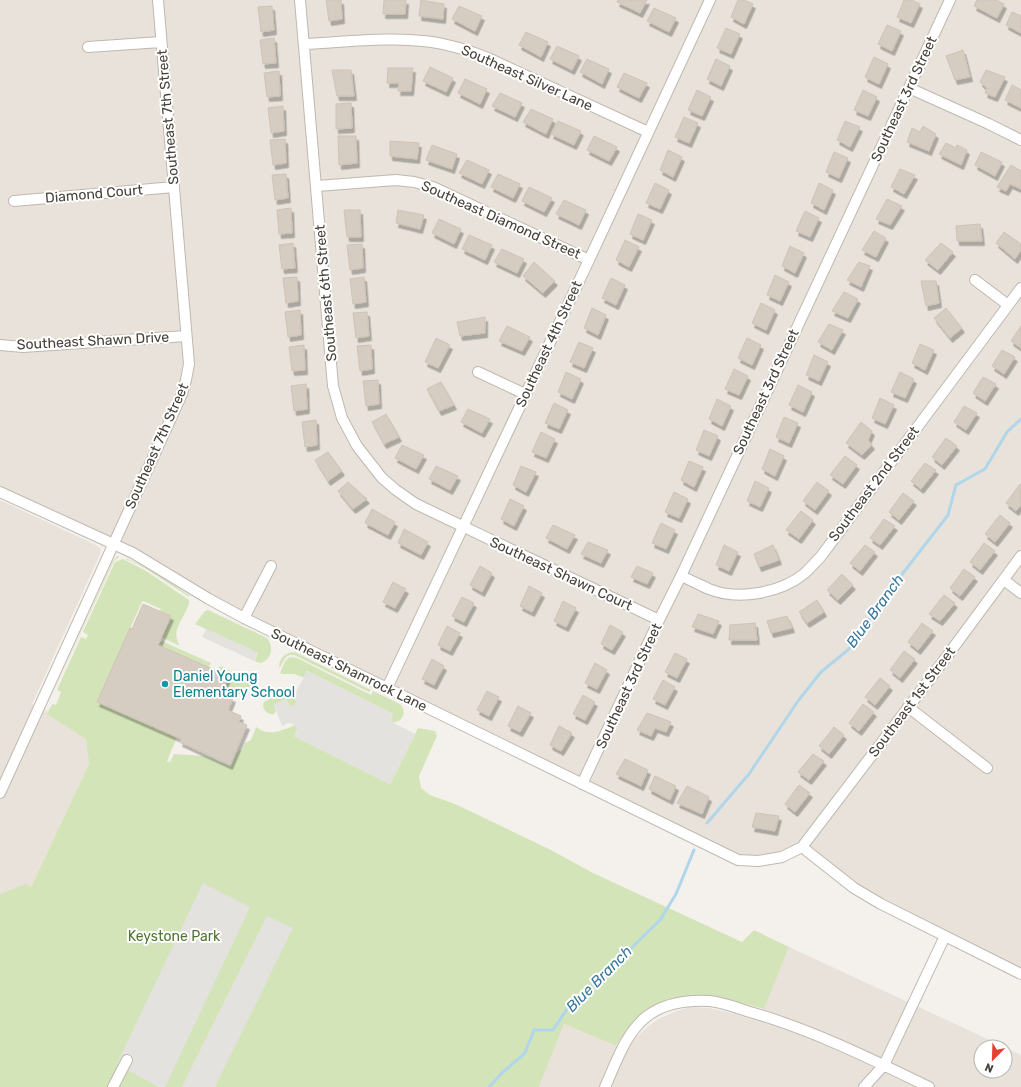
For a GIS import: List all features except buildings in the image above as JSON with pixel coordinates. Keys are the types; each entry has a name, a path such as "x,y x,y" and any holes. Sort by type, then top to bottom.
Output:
{"street":[{"name":"Southeast 7th Street","path":"0,793 182,394 186,380 189,364 158,0"},
{"name":"Southeast 6th Street","path":"300,0 334,386 342,418 357,446 371,465 396,490 416,504 464,527"},
{"name":"Southeast 4th Street","path":"387,688 464,527 710,0"},
{"name":"Southeast 3rd Street","path":"582,784 681,576 950,0"},
{"name":"Southeast Silver Lane","path":"304,44 400,39 433,42 462,48 488,58 648,132"},
{"path":"88,47 161,42"},
{"path":"909,88 1021,140"},
{"name":"Southeast Diamond Street","path":"317,186 396,180 414,182 433,187 589,260"},
{"name":"Diamond Court","path":"14,201 174,187"},
{"path":"975,280 1008,306"},
{"name":"Southeast 2nd Street","path":"681,576 710,590 732,594 760,593 777,589 805,573 822,555 1021,288"},
{"name":"Southeast Shawn Drive","path":"0,345 23,346 186,336"},
{"path":"478,372 525,394"},
{"name":"Southeast Shamrock Lane","path":"0,492 133,553 209,599 244,618 738,860 758,861 782,857 802,847"},
{"name":"Southeast Shawn Court","path":"464,527 659,620"},
{"name":"Southeast 1st Street","path":"802,847 936,671 1021,556"},
{"path":"244,618 271,566"},
{"path":"1004,580 1021,593"},
{"path":"908,707 987,768"},
{"path":"802,847 854,888 881,904 1021,974"},
{"path":"864,1087 884,1065 945,936"},
{"path":"605,1087 627,1039 646,1017 661,1008 684,1001 711,1001 779,1020 884,1065 929,1087"},
{"path":"113,1087 127,1060"}],"shaded area":[{"path":"0,0 1021,0 1021,974 881,904 802,847 782,857 738,860 419,705 156,567 0,492"},
{"path":"0,500 96,545 100,548 101,552 32,704 102,737 12,927 0,921"},
{"path":"206,629 258,653 254,661 202,637"},
{"path":"307,671 393,714 391,719 392,722 415,734 390,784 294,736 298,728 293,724 288,723 282,726 274,705 286,699 290,706 294,706 297,701 293,698"},
{"path":"203,883 250,907 165,1087 159,1087 117,1064"},
{"path":"267,916 293,928 215,1087 182,1087"},
{"path":"789,947 988,1039 973,1039 973,1079 1013,1079 1013,1051 1021,1055 1021,1087 539,1087 564,1024 627,1051 635,1039 658,1019 690,1007 709,1008 758,1021"}],"green space":[{"path":"117,556 119,557 114,561 49,702 113,561"},
{"path":"126,558 155,572 190,596 189,597 145,568"},
{"name":"Keystone Park","path":"123,559 146,571 189,600 189,603 177,628 176,633 178,645 161,637 171,616 160,611 161,609 143,601 142,602 97,702 177,737 167,761 170,762 174,754 205,756 231,767 238,751 242,750 245,743 251,740 256,727 266,732 275,732 295,725 298,728 294,736 390,784 418,728 435,731 437,736 419,776 421,788 430,795 455,804 551,850 593,873 742,942 754,930 789,947 764,1009 739,1002 714,998 689,997 676,1000 658,1007 638,1021 626,1032 616,1046 564,1024 539,1087 0,1087 0,894 26,884 31,887 90,762 86,739 47,714 53,704 56,705 61,692 57,690 81,637 86,639 88,635 83,632 115,562"},
{"path":"208,610 267,638 271,645 271,652 268,659 261,663 256,662 255,660 258,653 195,624 205,611"},
{"path":"160,641 211,663 208,668 158,645"},
{"path":"295,652 371,690 369,692 294,655 286,657 279,668 280,661 283,656 288,653"},
{"path":"290,657 297,658 371,695 373,691 400,704 404,710 403,716 399,721 392,722 391,719 393,714 307,671 304,677 294,674 280,673 285,661"},
{"path":"220,666 237,674 238,679 243,677 249,680 251,684 248,691 233,698 221,693 218,670"},
{"path":"288,689 296,691 293,698 297,701 294,706 290,706 286,699 274,705 276,711 274,714 270,714 264,710 264,702"}],"waterway":[{"name":"Blue Branch","path":"707,823 749,774 798,701 821,672 849,649 883,599 948,515 956,485 985,469 1007,432 1021,419"},
{"name":"Blue Branch","path":"489,1087 502,1073 525,1053 534,1030 553,1030 569,1006 610,969 660,920 676,894 694,850"}],"place":[{"name":"Daniel Young Elementary School","path":"165,684"}]}
